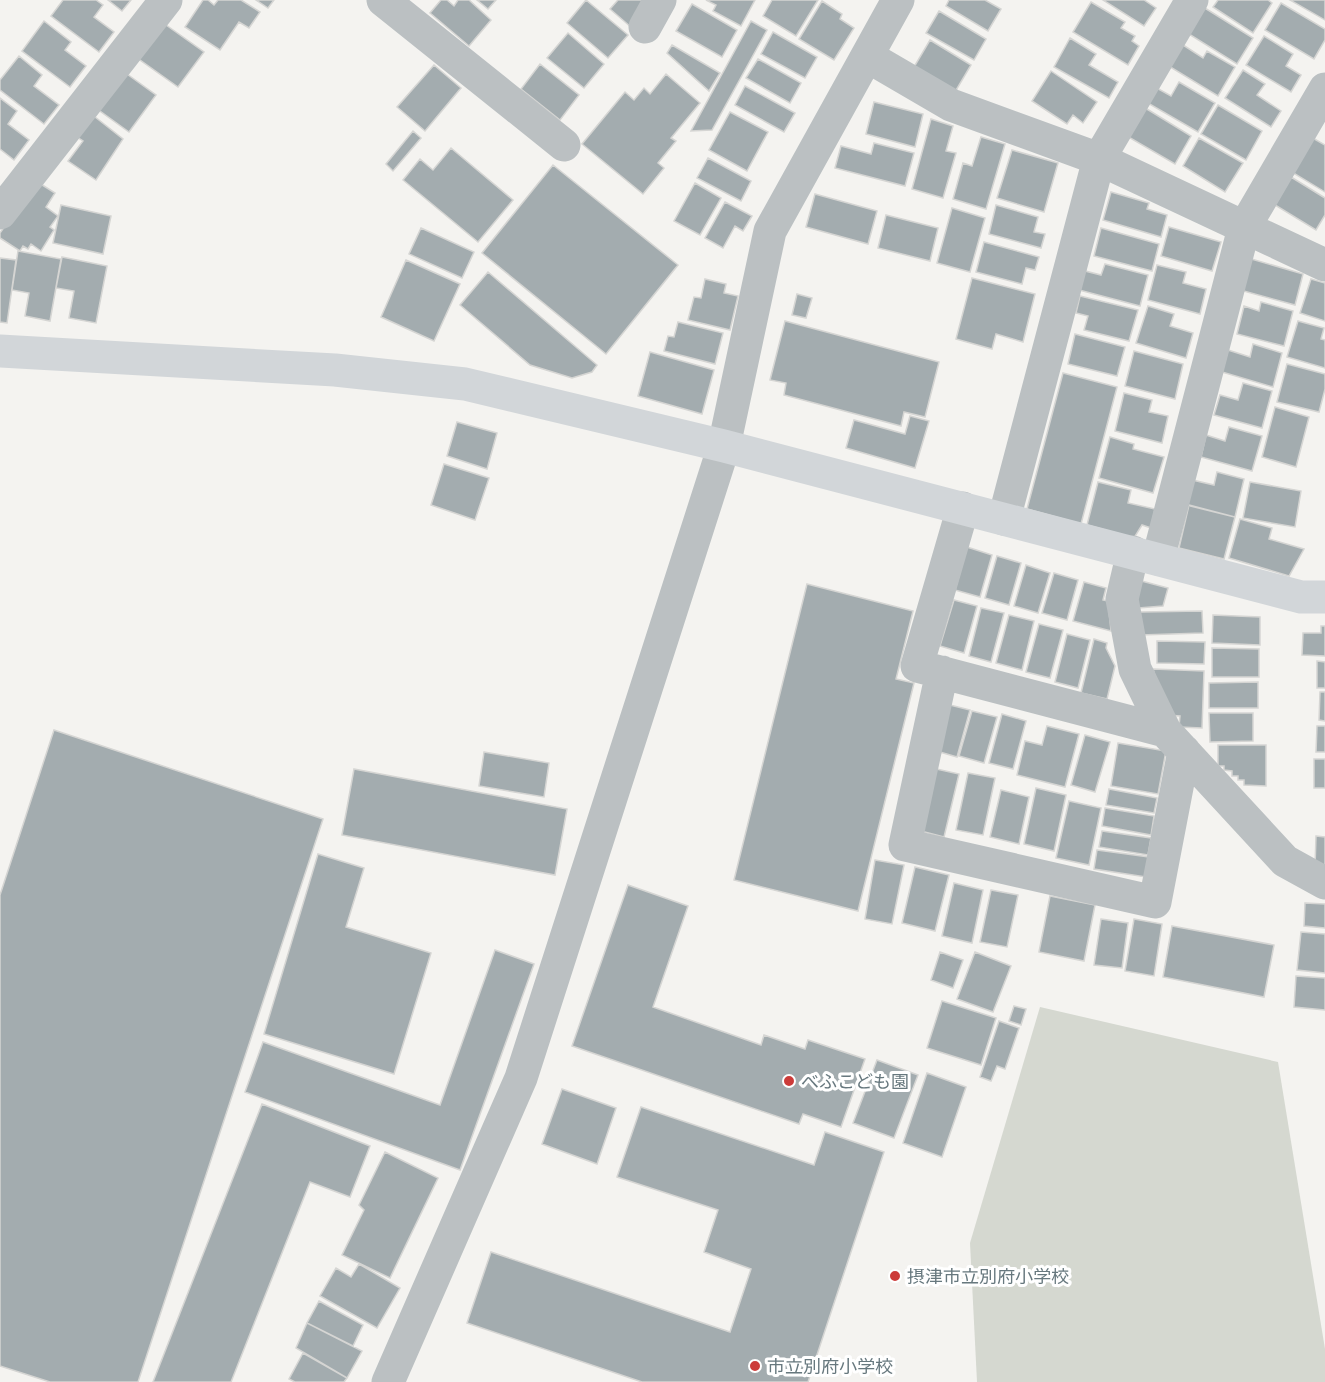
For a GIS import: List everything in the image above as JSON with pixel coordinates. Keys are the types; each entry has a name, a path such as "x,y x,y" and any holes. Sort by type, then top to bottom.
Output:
{"street":[{"path":"0,213 166,0"},
{"path":"383,0 564,145"},
{"path":"1004,519 1099,159 1192,0"},
{"path":"388,1382 521,1078 724,446 770,231 867,56 893,2"},
{"path":"867,56 951,105 1099,159 1325,265"},
{"path":"1325,89 1244,228 1146,556 1122,599 1136,669 1175,741 1285,861 1325,883"},
{"path":"0,351 335,370 465,384 724,446 1301,597 1325,597"},
{"path":"963,508 916,666 1175,741"},
{"path":"942,672 905,844 1155,902 1175,741"}],"shaded area":[{"path":"1040,1007 1278,1062 1325,1349 1325,1382 977,1382 970,1243"}],"building":[{"path":"63,0 96,0 103,5 94,17 114,32 99,52 51,16"},
{"path":"108,0 131,0 122,11"},
{"path":"203,0 208,0 214,5 218,0 241,0 260,12 249,28 239,22 220,50 185,27"},
{"path":"256,0 274,0 268,8"},
{"path":"441,0 447,0 454,6 458,0 469,0 491,20 469,46 430,13"},
{"path":"477,0 496,0 488,9"},
{"path":"586,0 628,35 608,58 567,23"},
{"path":"618,0 652,0 632,28 610,9"},
{"path":"706,0 755,0 741,26 713,11 716,5"},
{"path":"772,0 818,0 796,36 763,16"},
{"path":"949,0 985,0 1001,9 988,31 946,6"},
{"path":"1103,0 1144,0 1156,8 1144,26"},
{"path":"1218,0 1268,0 1272,3 1253,33 1213,7"},
{"path":"1290,0 1325,0 1325,20"},
{"path":"822,1 842,14 840,19 854,28 834,60 799,39"},
{"path":"1091,2 1125,22 1121,28 1135,36 1132,41 1139,46 1128,65 1073,32"},
{"path":"1281,3 1325,29 1325,40 1314,59 1265,30"},
{"path":"692,4 737,30 722,57 676,31"},
{"path":"1200,5 1253,38 1237,64 1184,31"},
{"path":"939,11 986,39 974,60 926,33"},
{"path":"159,20 204,52 178,87 133,55"},
{"path":"44,21 71,42 65,50 86,66 70,87 22,51"},
{"path":"751,21 767,30 712,130 691,131"},
{"path":"773,32 817,57 805,78 761,54"},
{"path":"568,33 604,64 584,88 547,58"},
{"path":"1264,36 1293,54 1286,66 1301,75 1291,92 1246,65"},
{"path":"1070,38 1096,54 1089,65 1118,82 1109,98 1054,67"},
{"path":"930,40 971,65 955,92 914,67"},
{"path":"1180,43 1203,58 1207,51 1235,67 1218,96 1167,65"},
{"path":"672,45 720,73 709,91 667,53"},
{"path":"19,56 42,75 34,86 59,105 44,124 0,90 0,80"},
{"path":"758,59 801,83 790,103 746,78"},
{"path":"540,64 579,95 560,120 521,89"},
{"path":"434,65 461,88 425,131 397,107"},
{"path":"120,69 156,95 129,132 93,106"},
{"path":"1243,70 1265,84 1257,95 1281,111 1271,127 1225,98"},
{"path":"1051,71 1097,102 1083,123 1073,115 1067,124 1032,101"},
{"path":"666,74 700,103 671,138 676,141 658,163 664,168 643,194 582,144 625,92 634,100 644,88 650,94"},
{"path":"1179,82 1215,103 1198,132 1146,102 1155,87 1171,96"},
{"path":"745,86 795,113 784,132 735,105"},
{"path":"0,98 17,111 8,124 29,140 14,160 0,149"},
{"path":"874,102 923,114 915,147 866,134"},
{"path":"1218,105 1262,131 1246,160 1201,134"},
{"path":"1142,106 1191,136 1175,164 1125,135"},
{"path":"730,112 768,132 747,171 709,150"},
{"path":"90,113 123,139 96,180 68,161 83,141 74,135"},
{"path":"931,119 953,126 946,151 956,153 943,198 912,189"},
{"path":"413,131 421,138 393,171 386,164"},
{"path":"981,137 1005,144 986,209 953,199 963,163 972,166"},
{"path":"1311,137 1325,145 1325,192 1290,171"},
{"path":"1199,138 1243,163 1225,192 1183,166"},
{"path":"874,143 914,153 905,186 835,168 841,146 871,154"},
{"path":"451,148 513,200 478,242 403,180 420,159 433,170"},
{"path":"1012,150 1058,163 1044,212 997,198"},
{"path":"708,158 751,181 741,201 697,178"},
{"path":"553,165 678,265 606,354 482,253"},
{"path":"1291,177 1325,198 1325,215 1316,230 1275,205"},
{"path":"36,181 55,193 46,207 58,216 50,227 54,230 41,251 31,244 28,249 23,246 20,251 0,238 0,233"},
{"path":"695,183 721,198 700,235 674,221"},
{"path":"1111,192 1149,203 1147,209 1167,215 1161,237 1103,220"},
{"path":"815,194 877,211 868,244 806,227"},
{"path":"725,202 752,216 743,231 735,226 723,248 705,238"},
{"path":"61,205 111,216 103,254 53,243"},
{"path":"996,205 1038,217 1034,232 1045,234 1041,248 989,234"},
{"path":"952,208 985,218 970,272 937,263"},
{"path":"886,215 938,228 930,261 878,248"},
{"path":"1169,227 1221,242 1212,271 1161,256"},
{"path":"421,228 474,252 462,278 409,254"},
{"path":"1101,228 1159,244 1152,271 1094,256"},
{"path":"984,242 1039,257 1035,270 1026,268 1022,284 976,272"},
{"path":"18,251 61,259 50,321 25,316 29,293 12,290"},
{"path":"62,257 107,266 96,323 69,318 74,291 56,288"},
{"path":"0,258 16,260 7,323 0,322"},
{"path":"1248,258 1303,274 1295,305 1240,290"},
{"path":"406,260 460,284 434,341 381,317"},
{"path":"1105,264 1148,275 1140,306 1079,290 1085,271 1101,275"},
{"path":"1157,265 1186,272 1183,283 1206,289 1200,314 1148,300"},
{"path":"488,272 597,365 592,372 572,378 530,365 460,305"},
{"path":"972,278 1035,294 1023,342 996,334 992,349 956,339"},
{"path":"705,279 726,284 724,293 738,296 730,330 688,320 694,297 701,298"},
{"path":"1311,279 1325,283 1325,321 1300,313"},
{"path":"797,294 812,298 806,318 792,315"},
{"path":"1080,296 1138,310 1129,341 1084,330 1088,316 1076,313"},
{"path":"1261,302 1293,311 1284,346 1237,334 1244,306 1259,311"},
{"path":"1148,306 1174,314 1170,326 1193,333 1186,358 1136,343"},
{"path":"785,321 939,362 925,417 904,412 901,426 784,395 786,383 770,380"},
{"path":"1298,321 1324,328 1321,339 1325,340 1325,368 1287,357"},
{"path":"678,322 723,333 715,364 664,351 668,336 674,337"},
{"path":"1075,334 1125,347 1117,376 1068,364"},
{"path":"1253,344 1282,353 1273,387 1222,372 1228,350 1250,357"},
{"path":"1134,351 1183,364 1175,399 1125,386"},
{"path":"650,352 714,370 702,414 638,396"},
{"path":"1287,364 1325,374 1325,389 1319,412 1277,402"},
{"path":"1063,373 1117,387 1081,524 1027,509"},
{"path":"1243,383 1272,391 1262,428 1214,415 1220,395 1238,400"},
{"path":"1124,393 1152,400 1149,412 1168,416 1162,443 1115,431"},
{"path":"1275,407 1309,417 1296,467 1262,457"},
{"path":"910,416 929,421 915,468 846,448 854,420 905,434"},
{"path":"457,422 497,433 487,469 447,456"},
{"path":"1229,427 1262,436 1252,471 1201,457 1206,435 1225,441"},
{"path":"1110,437 1134,444 1133,449 1164,457 1153,493 1099,478"},
{"path":"444,464 489,478 475,520 431,505"},
{"path":"1217,472 1244,479 1235,517 1182,504 1188,479 1214,485"},
{"path":"1098,482 1131,490 1128,503 1155,509 1151,528 1142,525 1134,538 1087,525"},
{"path":"1250,482 1301,491 1295,527 1243,518"},
{"path":"1189,505 1235,517 1224,559 1179,548"},
{"path":"1240,519 1272,528 1269,539 1304,549 1289,576 1229,558"},
{"path":"967,547 992,555 980,597 955,590"},
{"path":"997,556 1021,563 1009,605 985,598"},
{"path":"1026,565 1050,573 1038,613 1014,606"},
{"path":"1054,573 1078,580 1067,620 1042,613"},
{"path":"1134,579 1168,588 1163,606 1126,609"},
{"path":"1084,582 1106,588 1103,600 1108,601 1111,631 1073,621"},
{"path":"807,584 913,611 896,679 914,683 858,911 734,880"},
{"path":"954,600 977,606 964,653 940,646"},
{"path":"981,608 1004,613 991,662 969,656"},
{"path":"1202,611 1203,633 1140,635 1140,612"},
{"path":"1009,615 1034,621 1022,670 996,663"},
{"path":"1213,615 1260,617 1260,645 1212,643"},
{"path":"1039,624 1063,630 1050,678 1026,672"},
{"path":"1321,626 1325,626 1325,656 1302,655 1303,633 1321,633"},
{"path":"1067,634 1090,640 1078,688 1055,682"},
{"path":"1094,639 1107,643 1106,648 1115,666 1107,699 1081,693"},
{"path":"1157,641 1205,642 1204,664 1157,663"},
{"path":"1212,648 1259,649 1259,677 1212,677"},
{"path":"1317,661 1325,662 1325,688 1317,688"},
{"path":"1153,669 1204,671 1202,728 1179,727 1180,716 1166,715"},
{"path":"1258,682 1258,708 1209,708 1209,683"},
{"path":"1320,692 1325,692 1325,721 1319,720"},
{"path":"946,704 970,710 957,757 933,750"},
{"path":"972,711 997,717 984,763 959,756"},
{"path":"1209,713 1253,713 1253,741 1210,742"},
{"path":"1002,714 1026,721 1013,769 989,763"},
{"path":"1047,726 1079,734 1065,787 1017,775 1025,741 1042,745"},
{"path":"1317,726 1325,726 1325,752 1316,752"},
{"path":"54,730 323,819 138,1382 50,1382 0,1366 0,895"},
{"path":"1085,735 1110,742 1095,792 1071,785"},
{"path":"1118,743 1166,751 1158,794 1111,786"},
{"path":"1218,745 1266,745 1266,786 1244,785 1244,780 1238,780 1238,776 1232,776 1232,771 1224,770 1224,766 1218,766"},
{"path":"484,752 549,763 544,797 479,786"},
{"path":"1314,759 1325,759 1325,788 1314,788"},
{"path":"932,768 959,774 944,837 917,830"},
{"path":"354,769 567,809 555,875 342,835"},
{"path":"968,773 995,778 983,835 956,830"},
{"path":"1036,788 1066,795 1054,851 1024,844"},
{"path":"1109,789 1157,798 1154,813 1106,805"},
{"path":"1001,790 1029,797 1019,844 990,837"},
{"path":"1069,801 1101,808 1089,865 1056,858"},
{"path":"1105,808 1154,816 1151,835 1102,826"},
{"path":"1102,831 1151,838 1148,855 1099,847"},
{"path":"1316,836 1325,837 1325,867 1315,867"},
{"path":"1097,850 1149,857 1146,877 1094,869"},
{"path":"318,854 364,868 346,927 431,953 394,1074 264,1034"},
{"path":"875,860 904,865 892,924 865,919"},
{"path":"915,867 949,875 935,931 902,923"},
{"path":"954,883 983,890 972,943 942,936"},
{"path":"628,885 688,906 653,1007 761,1045 764,1035 805,1049 808,1040 865,1059 841,1127 803,1114 799,1124 572,1046"},
{"path":"991,890 1018,895 1007,947 980,942"},
{"path":"1050,896 1095,905 1084,961 1039,952"},
{"path":"1305,903 1325,904 1325,928 1304,926"},
{"path":"1101,919 1128,923 1122,968 1094,965"},
{"path":"1134,919 1162,924 1154,976 1125,971"},
{"path":"1172,926 1274,945 1264,997 1163,977"},
{"path":"1301,932 1325,934 1325,973 1297,970"},
{"path":"495,950 534,964 460,1170 245,1092 263,1042 440,1105"},
{"path":"940,952 963,960 953,988 931,980"},
{"path":"975,952 1011,966 993,1012 957,999"},
{"path":"1296,976 1325,978 1325,1010 1294,1007"},
{"path":"942,1001 996,1018 981,1065 927,1048"},
{"path":"1014,1006 1026,1009 1021,1025 1009,1021"},
{"path":"999,1021 1019,1028 1005,1069 997,1066 991,1081 980,1077"},
{"path":"877,1060 918,1075 894,1138 853,1123"},
{"path":"927,1073 966,1087 942,1157 903,1143"},
{"path":"562,1089 616,1108 597,1164 542,1144"},
{"path":"262,1104 370,1146 350,1197 310,1182 231,1382 153,1382"},
{"path":"641,1107 814,1165 825,1132 884,1152 808,1382 642,1382 467,1323 491,1252 730,1332 751,1269 704,1252 718,1210 617,1177"},
{"path":"385,1152 438,1178 390,1278 342,1255 364,1210 359,1205"},
{"path":"359,1264 400,1288 377,1328 320,1296 336,1268 351,1277"},
{"path":"319,1301 363,1325 353,1346 307,1323"},
{"path":"307,1323 362,1351 347,1378 296,1348"},
{"path":"303,1353 347,1378 344,1382 295,1382 289,1379"}],"place":[{"name":"べふこども園","path":"789,1081"},
{"name":"摂津市立別府小学校","path":"895,1276"},
{"name":"市立別府小学校","path":"755,1366"}]}
